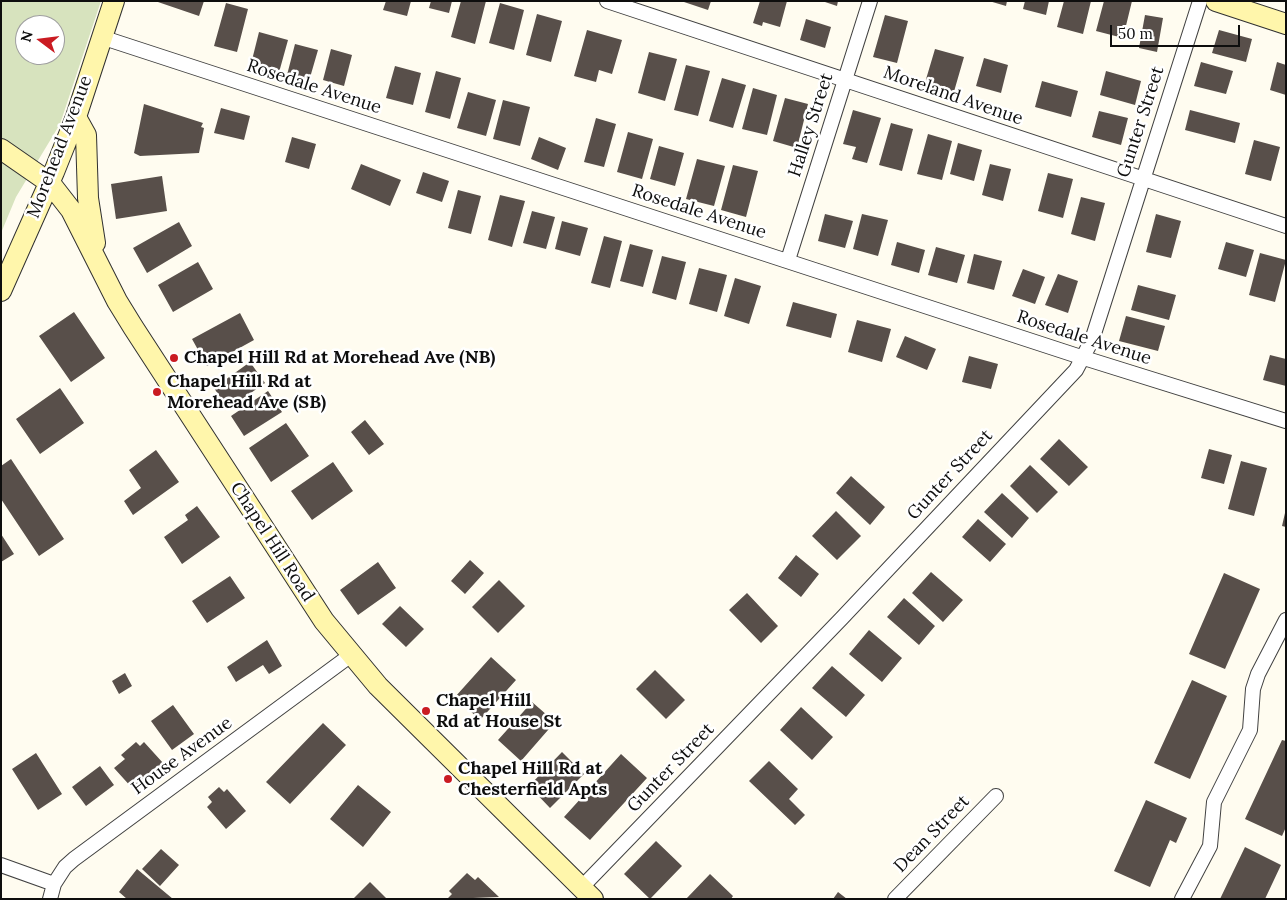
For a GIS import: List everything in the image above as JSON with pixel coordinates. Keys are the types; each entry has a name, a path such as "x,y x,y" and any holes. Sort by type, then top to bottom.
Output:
{"street":[{"name":"Morehead Avenue","path":"1,291 50,183 76,117 114,1"},
{"name":"Moreland Avenue","path":"607,1 1286,226"},
{"name":"Halley Street","path":"788,260 870,1"},
{"name":"Gunter Street","path":"587,893 1050,396 1063,386 1084,358 1092,340 1200,1"},
{"path":"1216,1 1286,24"},
{"name":"Rosedale Avenue","path":"101,37 1084,358 1286,421"},
{"path":"76,117 86,135 88,207 99,267"},
{"name":"Chapel Hill Road","path":"1,149 50,183 76,219 99,267 133,327 294,578 351,655 378,686 587,893"},
{"path":"1182,899 1210,846 1214,802 1250,730 1253,689 1258,674 1286,620"},
{"name":"House Avenue","path":"50,899 54,884 65,867 74,859 351,655"},
{"name":"Dean Street","path":"896,899 996,796"},
{"path":"1,865 54,884"}],"green space":[{"path":"1,1 101,1 60,124 16,197 1,233"}],"building":[{"path":"155,1 204,1 199,16"},
{"path":"386,1 411,1 407,16 383,10"},
{"path":"431,1 452,1 449,13 429,8"},
{"path":"461,1 486,1 475,44 451,37"},
{"path":"681,1 711,1 708,10"},
{"path":"760,1 787,1 780,27 763,22 762,26 753,23"},
{"path":"822,1 838,1 837,6"},
{"path":"989,1 1007,1 1006,6"},
{"path":"1025,1 1049,1 1046,15 1023,9"},
{"path":"1064,1 1091,1 1083,34 1057,27"},
{"path":"1104,1 1132,1 1123,38 1096,31"},
{"path":"226,3 248,9 237,52 214,46"},
{"path":"500,3 524,10 514,50 489,43"},
{"path":"537,14 562,21 551,62 526,55"},
{"path":"885,15 908,21 897,63 873,57"},
{"path":"1145,15 1163,18 1157,52 1139,48"},
{"path":"806,19 831,27 825,48 800,40"},
{"path":"587,30 622,40 612,74 599,70 596,82 574,76"},
{"path":"1219,30 1252,39 1246,62 1212,53"},
{"path":"259,32 288,40 278,76 250,68"},
{"path":"295,44 318,50 309,81 287,75"},
{"path":"331,49 352,55 344,86 323,80"},
{"path":"935,49 964,57 953,95 924,86"},
{"path":"649,52 677,59 665,101 638,93"},
{"path":"984,58 1008,65 1001,93 976,86"},
{"path":"1201,62 1233,71 1226,94 1194,86"},
{"path":"1277,62 1286,65 1286,95 1270,90"},
{"path":"686,65 710,71 698,116 674,110"},
{"path":"395,66 421,73 413,105 386,98"},
{"path":"436,71 461,78 450,119 425,112"},
{"path":"1106,71 1141,81 1135,105 1100,95"},
{"path":"722,78 746,85 733,128 709,121"},
{"path":"1042,81 1078,91 1071,117 1035,107"},
{"path":"753,88 777,95 767,135 742,129"},
{"path":"468,92 496,100 486,136 457,128"},
{"path":"785,98 808,104 797,148 773,141"},
{"path":"503,100 530,107 520,146 493,139"},
{"path":"144,104 203,123 201,127 204,128 199,153 140,156 134,153"},
{"path":"221,108 250,116 244,140 214,133"},
{"path":"853,110 881,118 867,163 852,159 856,147 843,144"},
{"path":"1190,110 1240,123 1235,143 1185,130"},
{"path":"1099,111 1128,118 1121,145 1092,137"},
{"path":"596,118 616,124 604,167 584,162"},
{"path":"891,123 913,129 902,171 879,165"},
{"path":"628,132 653,139 642,179 617,172"},
{"path":"928,134 952,141 942,180 917,174"},
{"path":"292,137 316,144 309,169 285,162"},
{"path":"539,137 566,148 558,170 531,159"},
{"path":"1254,140 1280,147 1271,181 1245,174"},
{"path":"958,143 982,150 974,181 950,174"},
{"path":"659,146 684,153 675,186 650,179"},
{"path":"697,159 725,166 714,206 686,199"},
{"path":"361,164 401,180 390,206 351,189"},
{"path":"990,164 1011,169 1003,201 982,195"},
{"path":"733,165 758,171 746,217 721,210"},
{"path":"423,172 449,181 442,202 416,193"},
{"path":"1048,173 1073,179 1063,218 1038,211"},
{"path":"162,176 167,211 116,219 111,184"},
{"path":"458,190 481,196 471,234 448,228"},
{"path":"500,195 525,201 512,247 488,240"},
{"path":"1081,197 1105,203 1095,241 1071,234"},
{"path":"532,211 555,217 546,249 523,243"},
{"path":"825,214 853,221 845,248 818,241"},
{"path":"862,214 888,220 878,256 853,249"},
{"path":"1156,214 1181,221 1171,258 1146,252"},
{"path":"562,221 588,228 580,256 555,249"},
{"path":"179,222 192,246 147,273 133,248"},
{"path":"604,236 622,241 610,288 591,283"},
{"path":"897,242 925,250 919,273 891,265"},
{"path":"1226,242 1254,250 1246,277 1218,269"},
{"path":"630,244 653,250 643,287 620,281"},
{"path":"936,247 965,255 957,283 928,275"},
{"path":"1260,253 1286,260 1275,302 1249,295"},
{"path":"974,254 1002,261 994,290 967,283"},
{"path":"662,256 686,262 676,300 652,293"},
{"path":"198,262 213,289 173,312 158,285"},
{"path":"699,268 727,275 717,312 689,304"},
{"path":"1023,269 1045,277 1035,304 1012,296"},
{"path":"1058,274 1078,281 1068,313 1045,305"},
{"path":"735,278 761,286 749,324 724,316"},
{"path":"1138,285 1176,295 1169,320 1131,310"},
{"path":"793,302 837,314 831,338 786,326"},
{"path":"74,312 105,358 71,382 39,336"},
{"path":"240,313 254,340 207,366 192,339"},
{"path":"1126,316 1165,326 1158,351 1119,341"},
{"path":"857,320 891,329 882,362 848,352"},
{"path":"905,336 936,349 927,370 896,357"},
{"path":"1270,355 1286,359 1286,386 1263,380"},
{"path":"969,356 998,364 991,389 962,382"},
{"path":"250,362 265,383 228,409 214,388"},
{"path":"60,388 84,423 40,454 16,419"},
{"path":"268,391 282,412 244,436 231,416"},
{"path":"365,420 384,444 369,455 351,432"},
{"path":"286,423 309,456 271,482 249,448"},
{"path":"1059,439 1088,467 1069,486 1040,459"},
{"path":"1209,449 1232,455 1224,484 1201,478"},
{"path":"156,450 179,482 133,515 124,501 141,488 129,470"},
{"path":"11,459 64,539 39,556 1,499 1,466"},
{"path":"1241,461 1267,468 1254,516 1228,509"},
{"path":"333,462 353,491 312,520 291,491"},
{"path":"1030,465 1058,492 1037,513 1010,486"},
{"path":"851,476 885,507 870,525 836,493"},
{"path":"1002,493 1029,518 1012,538 984,512"},
{"path":"197,506 220,537 182,564 164,537 188,520 185,515"},
{"path":"836,511 861,536 837,560 812,536"},
{"path":"1286,513 1286,527 1282,526"},
{"path":"978,519 1006,544 990,562 962,537"},
{"path":"1,534 14,554 1,562"},
{"path":"796,555 819,574 801,597 778,578"},
{"path":"470,560 484,573 465,594 451,581"},
{"path":"378,562 396,588 358,615 340,590"},
{"path":"931,572 963,600 943,622 912,593"},
{"path":"1224,573 1260,589 1225,669 1189,654"},
{"path":"230,576 245,598 207,623 192,601"},
{"path":"499,580 525,606 498,633 472,607"},
{"path":"747,593 778,626 761,643 729,610"},
{"path":"904,598 935,626 919,645 887,617"},
{"path":"400,606 424,629 406,647 382,624"},
{"path":"869,630 902,658 882,682 849,654"},
{"path":"267,640 282,666 269,674 263,665 236,682 227,667"},
{"path":"491,657 516,680 480,720 455,697"},
{"path":"832,666 865,695 846,717 812,688"},
{"path":"655,670 685,700 666,719 636,689"},
{"path":"125,673 132,686 119,694 112,681"},
{"path":"1192,680 1227,696 1190,779 1154,763"},
{"path":"532,702 555,722 521,761 498,740"},
{"path":"173,705 194,734 172,750 151,721"},
{"path":"801,707 833,737 812,760 780,730"},
{"path":"323,723 346,745 290,804 266,782"},
{"path":"1282,740 1286,741 1286,827 1282,836 1245,819"},
{"path":"136,742 140,746 144,742 163,763 133,789 114,768 125,759 121,755"},
{"path":"562,752 584,774 550,808 529,786"},
{"path":"36,753 62,794 38,810 12,769"},
{"path":"621,754 647,778 590,840 564,817"},
{"path":"769,761 798,789 789,799 805,815 795,825 749,781"},
{"path":"100,766 114,785 86,806 72,787"},
{"path":"358,785 391,812 363,847 330,819"},
{"path":"219,787 224,792 227,789 246,811 226,829 207,807 212,802 208,797"},
{"path":"1146,800 1187,818 1176,843 1170,840 1150,887 1114,871"},
{"path":"656,841 682,866 650,899 624,874"},
{"path":"1245,847 1281,865 1265,899 1220,899"},
{"path":"161,849 179,865 160,886 142,869"},
{"path":"137,869 173,899 127,899 119,892"},
{"path":"467,873 475,880 478,877 499,897 447,899 452,894 449,891"},
{"path":"710,874 733,896 731,899 686,899"},
{"path":"370,882 387,899 353,899"},
{"path":"838,892 847,899 833,899"}],"place":[{"name":"Chapel Hill Rd at Morehead Ave (NB)","path":"174,358"},
{"name":"Chapel Hill Rd at Morehead Ave (SB)","path":"157,392"},
{"name":"Chapel Hill Rd at House St","path":"426,711"},
{"name":"Chapel Hill Rd at Chesterfield Apts","path":"448,779"}]}
